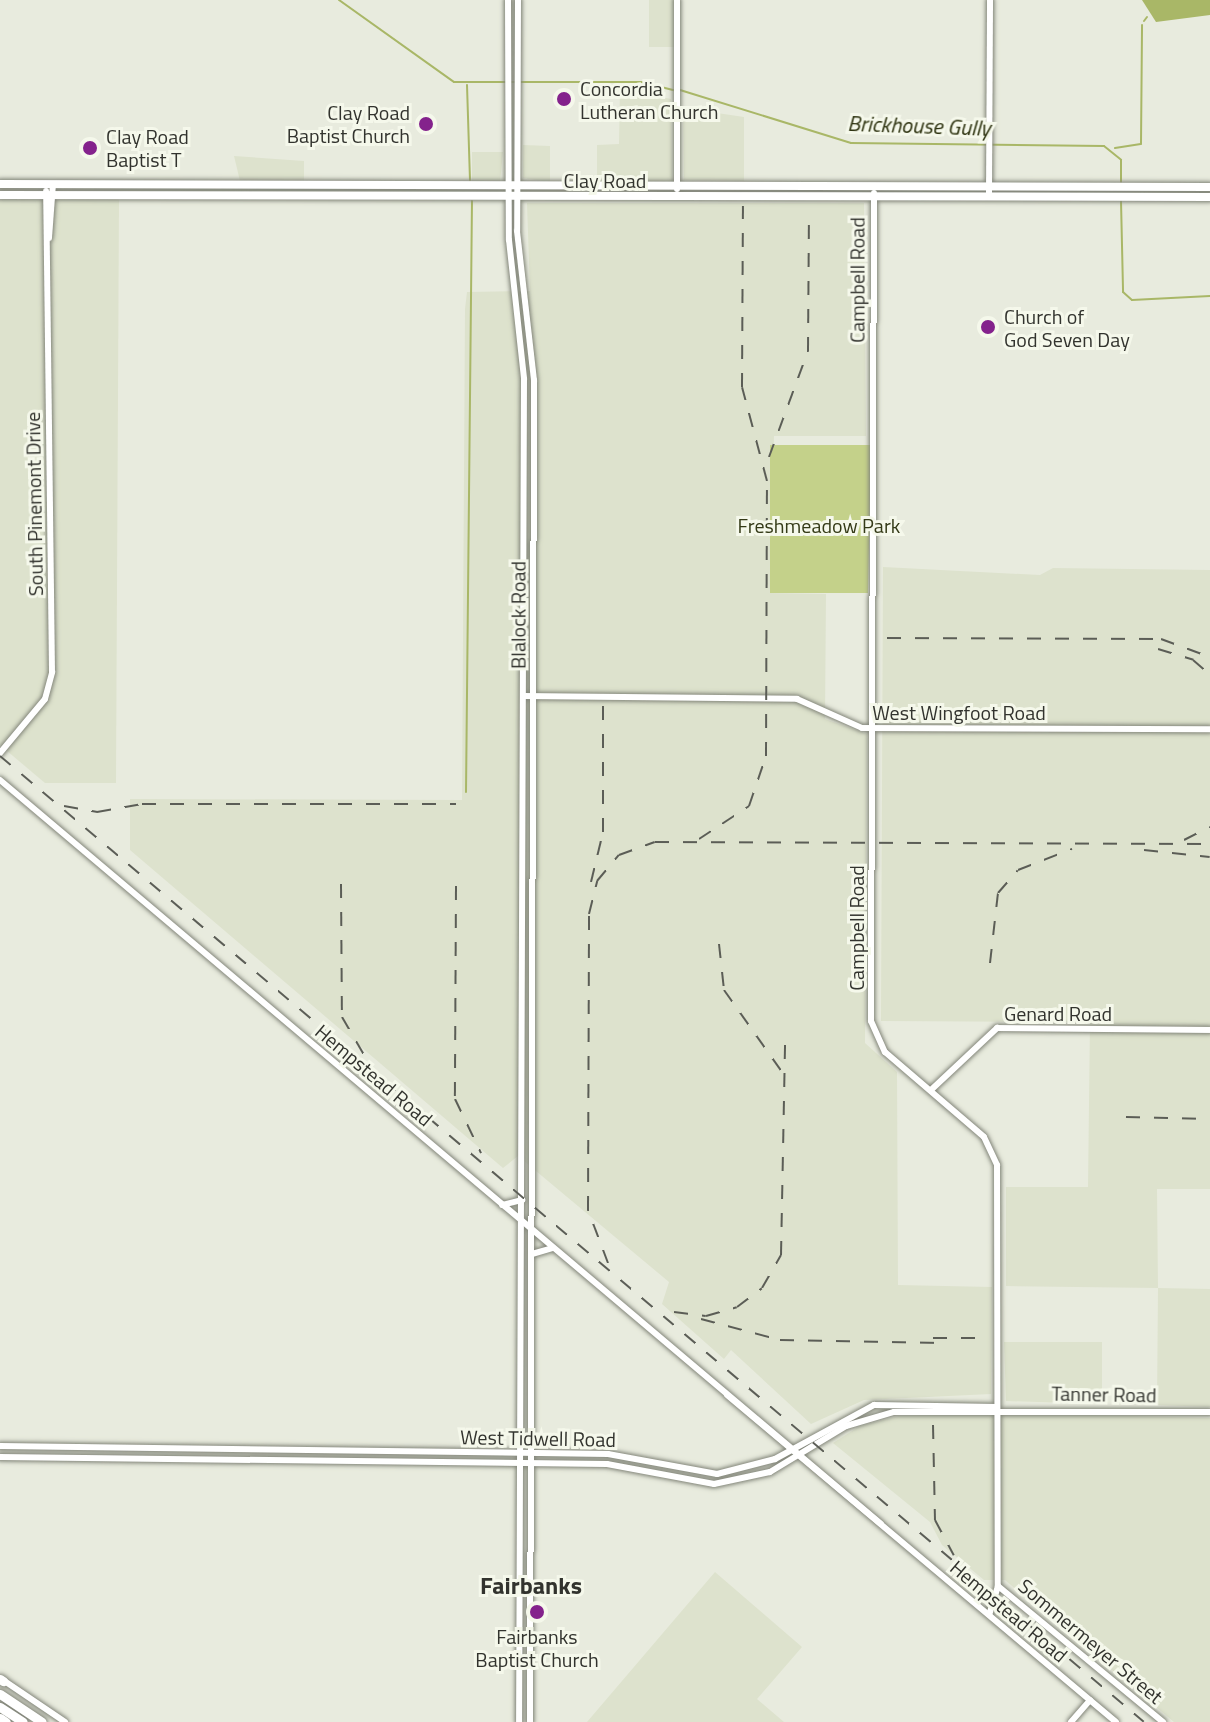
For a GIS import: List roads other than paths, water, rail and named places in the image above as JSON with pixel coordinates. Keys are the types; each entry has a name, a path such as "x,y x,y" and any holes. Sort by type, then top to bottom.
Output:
{"highway":[{"path":"0,1694 42,1722"},
{"path":"0,1707 23,1722"},
{"path":"0,1718 6,1722"}],"main road":[{"name":"Blalock Road","path":"508,0 508,120 513,186"},
{"name":"Blalock Road","path":"518,0 519,120 509,240 510,265 520,319 524,379 519,1722"},
{"path":"677,0 678,197"},
{"path":"989,196 990,0"},
{"path":"508,120 519,120"},
{"name":"Clay Road","path":"0,184 513,186 568,191"},
{"name":"South Pinemont Drive","path":"0,753 40,707 51,678 49,184"},
{"path":"454,197 455,186"},
{"name":"Clay Road","path":"0,195 454,197 677,186 1210,187"},
{"path":"818,197 821,186"},
{"name":"Campbell Road","path":"874,186 872,1026 885,1052 931,1090 996,1157 998,1586 989,1615"},
{"name":"Clay Road","path":"613,191 678,197 1210,197"},
{"name":"Blalock Road","path":"512,196 530,318 534,380 530,1722"},
{"path":"509,240 520,254"},
{"path":"510,265 524,286"},
{"path":"520,319 530,318"},
{"path":"524,379 534,380"},
{"path":"524,439 534,439"},
{"path":"524,505 534,505"},
{"path":"523,569 534,570"},
{"path":"523,634 534,634"},
{"name":"West Wingfoot Road","path":"523,696 797,699 872,728 1210,729"},
{"name":"Hempstead Road","path":"1,782 1116,1722"},
{"path":"523,787 534,787"},
{"path":"521,997 533,997"},
{"name":"Genard Road","path":"931,1090 997,1028 1210,1030"},
{"path":"523,1074 534,1074"},
{"path":"523,1149 534,1150"},
{"path":"502,1205 522,1200"},
{"path":"532,1254 553,1248"},
{"path":"929,1400 929,1410"},
{"name":"West Tidwell Road","path":"0,1446 621,1454 717,1474 792,1451 859,1409 929,1400 997,1407"},
{"name":"West Tidwell Road","path":"0,1457 622,1465 663,1475 727,1483 800,1458 864,1417 997,1407"},
{"name":"Tanner Road","path":"997,1407 1210,1412"},
{"path":"522,1408 532,1421"},
{"path":"137,1448 137,1458"},
{"path":"254,1460 255,1449"},
{"path":"319,1451 319,1461"},
{"path":"383,1452 385,1462"},
{"path":"450,1463 451,1452"},
{"path":"663,1475 665,1465"},
{"name":"Sommermeyer Street","path":"998,1586 1163,1722"},
{"path":"518,1661 528,1661"},
{"path":"1,1679 65,1722"},
{"path":"1071,1722 1090,1700"}],"waterway":[{"name":"Brickhouse Gully","path":"339,0 454,82 515,82"},
{"path":"1144,21 1147,17"},
{"path":"1115,148 1141,144 1142,25"},
{"name":"Brickhouse Gully","path":"521,82 641,82 674,90"},
{"path":"467,85 470,180"},
{"name":"Brickhouse Gully","path":"680,90 851,143 1104,146 1121,160 1121,182"},
{"path":"466,792 472,201"},
{"name":"Brickhouse Gully","path":"1121,201 1123,292 1132,300 1210,296"}],"railway":[{"path":"699,839 749,806 766,756 767,481 742,387 743,206"},
{"path":"769,457 808,351 809,217"},
{"path":"887,638 1161,639 1210,657"},
{"path":"1158,649 1193,660 1210,675"},
{"path":"591,882 603,832 603,692"},
{"path":"0,756 1144,1722"},
{"path":"64,806 97,812 142,804 456,804"},
{"path":"1184,840 1210,827"},
{"path":"608,1263 588,1210 589,914 597,881 619,855 655,842 1210,844"},
{"path":"990,963 998,893 1018,870 1072,849"},
{"path":"1144,850 1210,857"},
{"path":"341,884 342,1017 364,1055"},
{"path":"456,886 455,1099 481,1153"},
{"path":"719,944 724,990 782,1072"},
{"path":"674,1312 706,1316 737,1307 762,1288 781,1255 785,1041"},
{"path":"1126,1117 1210,1119"},
{"path":"701,1319 780,1340 942,1343"},
{"path":"933,1338 976,1338"},
{"path":"933,1425 935,1520 954,1555"}],"place":[{"name":"Concordia Lutheran Church","path":"564,99"},
{"name":"Clay Road Baptist Church","path":"426,124"},
{"name":"Clay Road Baptist T","path":"90,148"},
{"name":"Church of God Seven Day","path":"988,327"},
{"name":"Fairbanks Baptist Church","path":"537,1612"}],"district":[{"name":"Fairbanks","path":"531,1586"}],"park label":[{"name":"Freshmeadow Park","path":"819,525"}]}
